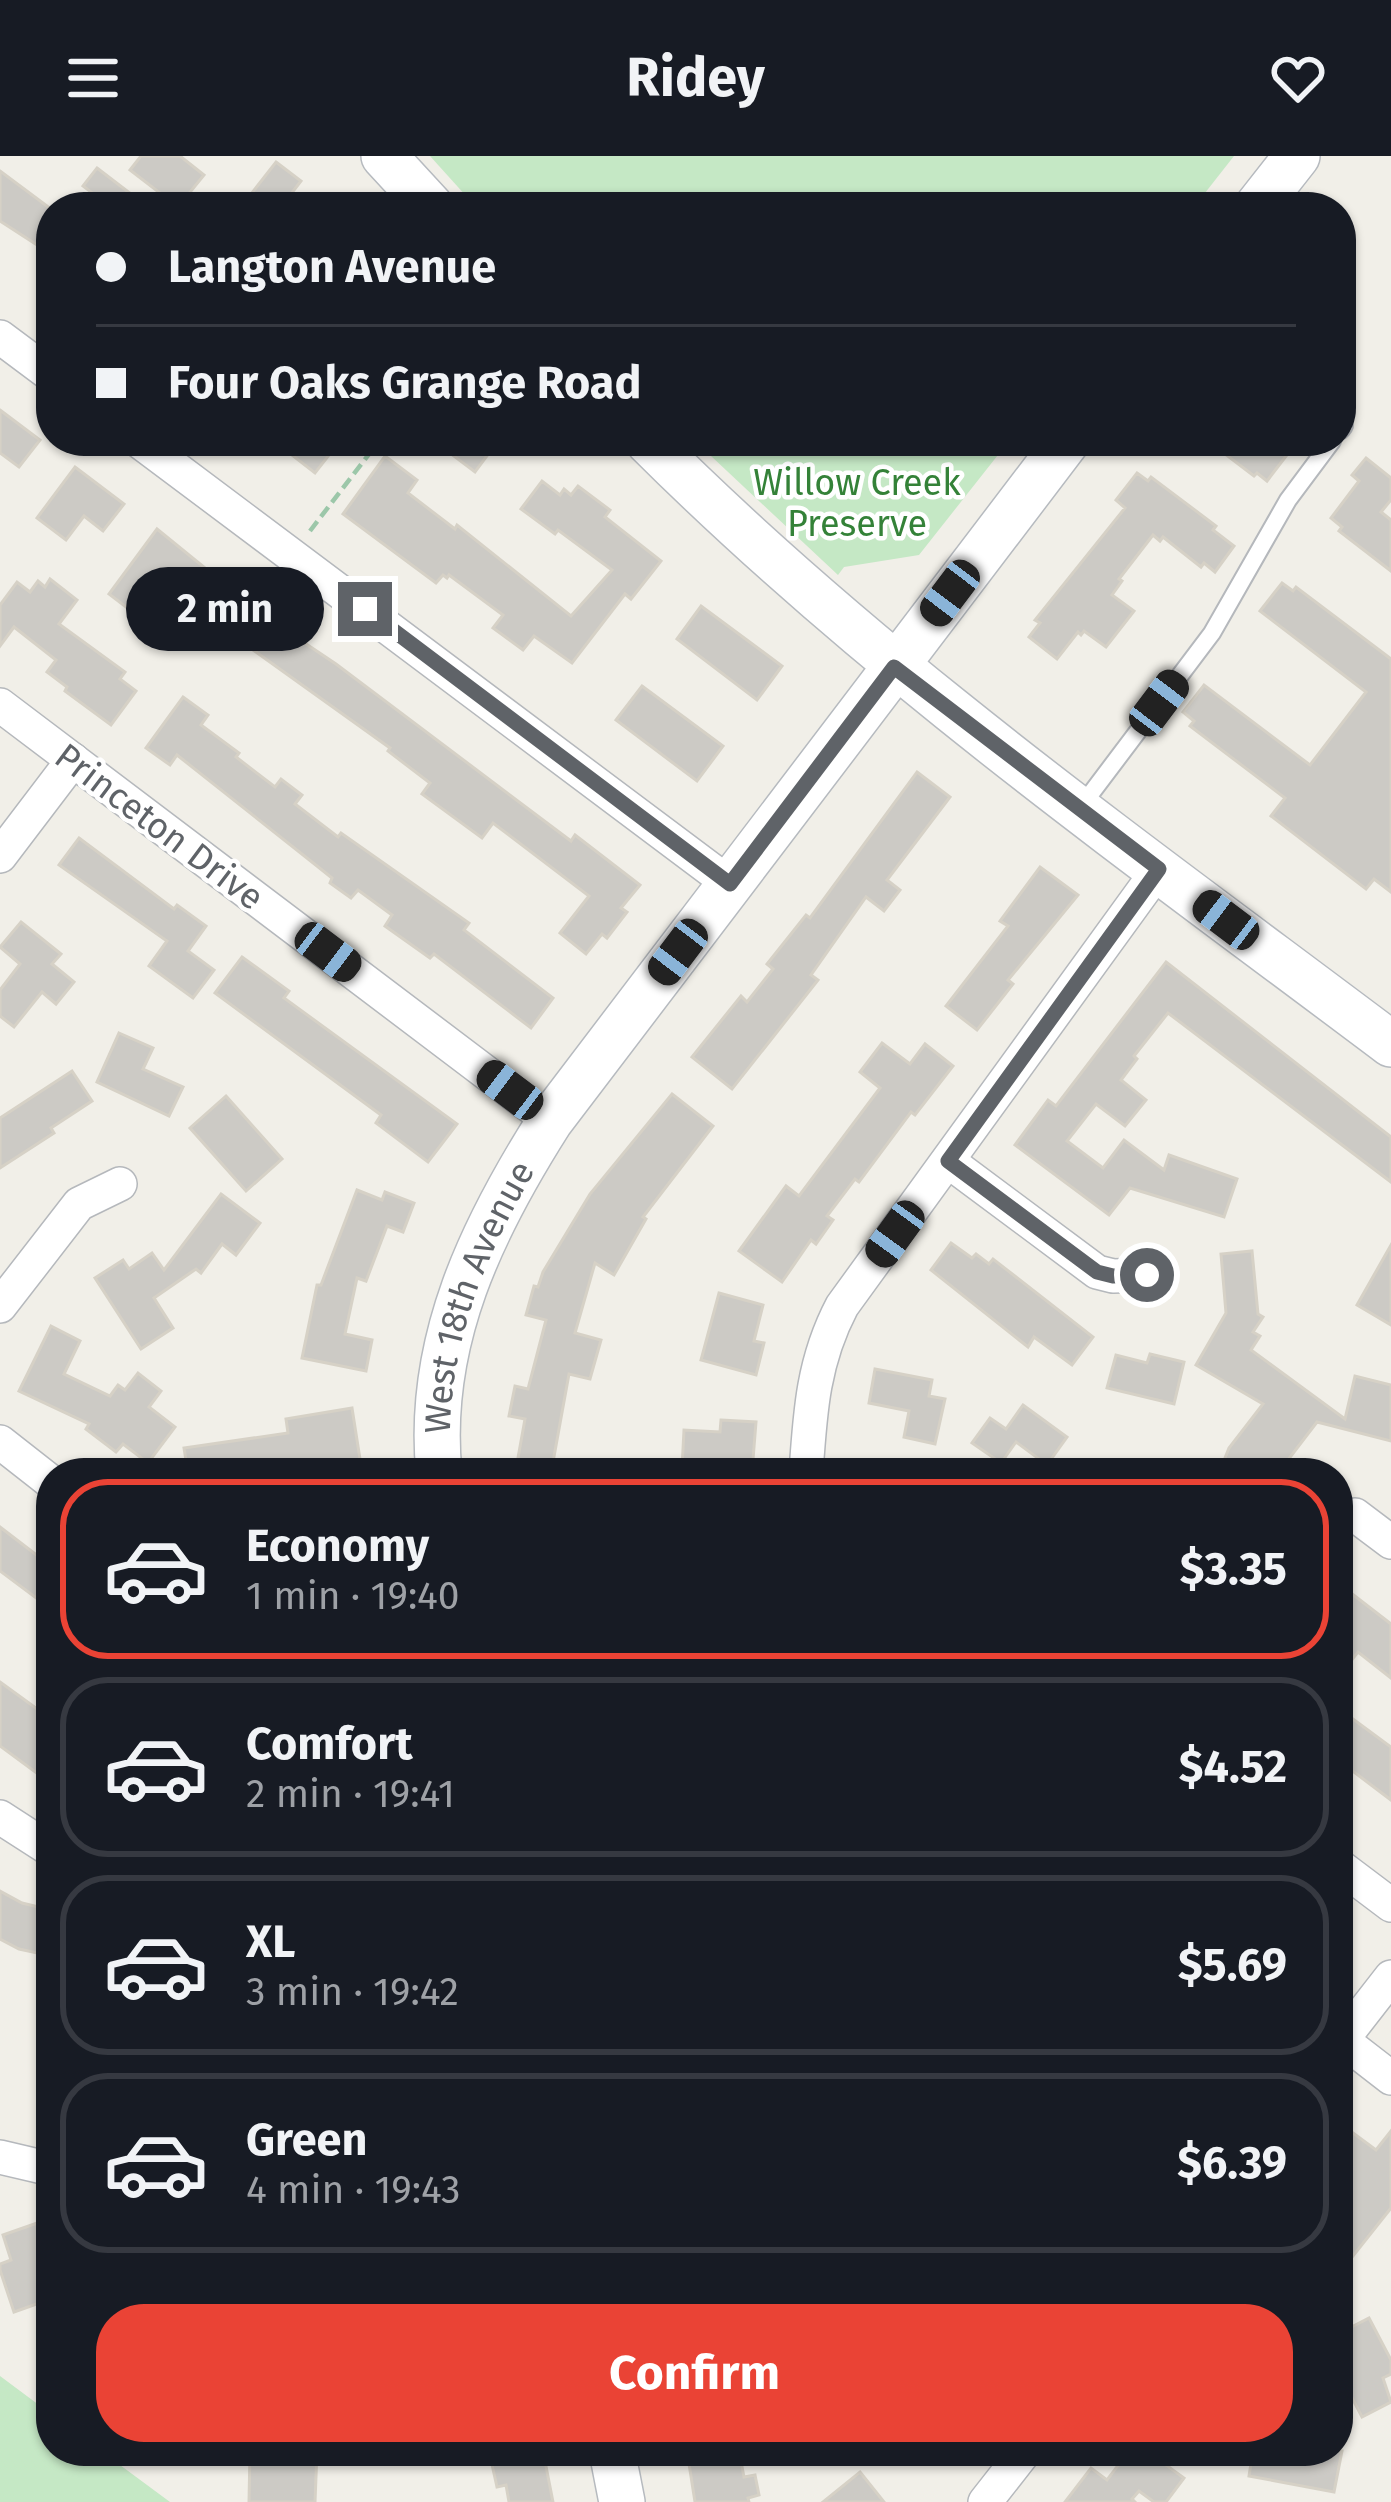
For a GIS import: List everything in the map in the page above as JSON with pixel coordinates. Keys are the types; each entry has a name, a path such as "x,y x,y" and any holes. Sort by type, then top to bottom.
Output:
{"street":[{"path":"384,156 416,192"},
{"path":"1269,192 1297,156"},
{"path":"0,337 36,364"},
{"path":"160,456 730,884"},
{"path":"663,456 735,528 894,667 1391,1044"},
{"name":"West 18th Avenue","path":"439,1458 441,1379 464,1281 504,1193 550,1121 1055,456"},
{"name":"Princeton Drive","path":"0,705 550,1121"},
{"path":"0,856 73,760"},
{"path":"807,1458 812,1389 825,1339 842,1306 1159,869"},
{"path":"948,1161 1097,1272 1147,1275"},
{"path":"0,1306 79,1204 120,1184"},
{"path":"0,1442 36,1470"},
{"path":"1354,1515 1391,1542"},
{"path":"0,1817 36,1840"},
{"path":"1353,1876 1391,1905"},
{"path":"1353,2026 1391,1977"},
{"path":"1353,2052 1391,2078"},
{"path":"0,2157 36,2166"},
{"path":"615,2466 622,2502"},
{"path":"985,2502 1013,2466"}],"lane":[{"path":"1080,808 1212,633 1288,500 1321,456"}],"path":[{"path":"292,555 368,456"}],"green space":[{"path":"430,156 1234,156 1206,192 462,192"},
{"name":"Willow Creek Preserve","path":"711,456 997,456 919,555 844,567 838,575"},
{"path":"0,2376 36,2403 36,2466 121,2466 170,2502 0,2502"}],"building":[{"path":"141,156 180,156 204,175 190,192 159,192 130,170"},
{"path":"276,162 301,181 293,192 253,192"},
{"path":"97,168 128,192 91,192 83,186"},
{"path":"0,171 36,198 36,244 0,221"},
{"path":"0,410 36,437 36,445 19,467 0,453"},
{"path":"293,456 328,456 315,473"},
{"path":"385,456 417,480 408,493 455,529 457,525 571,616 612,570 521,509 542,481 560,495 564,489 571,495 578,486 610,510 605,517 661,561 631,599 625,594 572,663 534,636 523,650 493,628 503,615 449,575 436,583 343,514"},
{"path":"454,456 487,456 475,472"},
{"path":"1228,456 1286,456 1267,481 1257,473 1254,476"},
{"path":"1366,458 1391,478 1391,500 1381,512 1391,520 1391,571 1339,531 1342,527 1331,518 1359,481 1352,475"},
{"path":"75,467 124,504 103,531 84,516 66,540 37,518"},
{"path":"1137,473 1148,481 1151,477 1216,526 1213,530 1234,546 1215,572 1153,535 1112,595 1134,611 1106,647 1084,631 1078,632 1057,659 1029,637 1040,623 1035,620 1125,508 1116,500"},
{"path":"157,529 263,615 336,664 571,841 575,835 640,885 621,908 627,912 607,938 602,934 586,954 560,933 589,896 493,823 482,838 422,794 430,783 390,748 221,627 225,622 190,596 180,609 169,601 151,626 109,594"},
{"path":"50,579 77,600 59,624 125,672 120,679 136,691 111,725 65,691 67,687 47,672 56,660 14,627 0,646 0,605 17,582 30,592 38,581 45,587"},
{"path":"1282,583 1293,591 1296,587 1391,659 1391,892 1374,879 1366,889 1271,816 1285,798 1190,726 1194,721 1183,712 1204,685 1310,765 1366,692 1260,611"},
{"path":"701,606 782,666 757,700 677,639"},
{"path":"642,686 723,746 697,781 616,720"},
{"path":"183,697 208,715 201,725 239,753 236,757 275,787 281,779 302,795 295,804 469,923 464,930 553,998 531,1028 434,954 430,958 385,926 392,915 358,890 351,898 330,883 332,878 177,755 170,765 146,748"},
{"path":"917,772 950,797 887,880 900,890 884,911 866,897 811,975 818,980 732,1089 692,1057 741,996 747,1002 773,969 767,964 806,915 810,918"},
{"path":"79,838 174,909 177,905 206,926 188,951 214,970 193,998 149,966 167,941 59,865"},
{"path":"1040,867 1078,895 1008,980 1013,984 977,1030 946,1006 1008,926 1000,921"},
{"path":"21,922 61,954 52,964 74,982 56,1004 42,992 14,1027 0,1016 0,990 20,964 0,947"},
{"path":"242,957 289,991 284,998 457,1124 428,1162 376,1123 381,1115 215,993"},
{"path":"1166,962 1391,1137 1391,1182 1168,1013 1121,1080 1146,1100 1125,1126 1096,1104 1067,1141 1103,1168 1124,1140 1164,1170 1169,1155 1237,1179 1224,1217 1130,1188 1109,1215 1015,1145 1048,1100 1056,1106"},
{"path":"119,1033 153,1048 143,1069 183,1087 169,1116 97,1082"},
{"path":"882,1043 910,1064 925,1044 953,1066 915,1115 911,1112 859,1182 855,1179 827,1216 833,1220 816,1244 811,1240 782,1282 739,1251 786,1186 799,1196 880,1088 860,1072"},
{"path":"72,1071 92,1101 0,1168 0,1118"},
{"path":"672,1094 713,1126 643,1217 614,1275 595,1263 575,1333 601,1340 590,1379 569,1374 554,1458 518,1458 525,1419 509,1416 515,1386 528,1389 546,1320 526,1315 534,1286 538,1287 590,1194"},
{"path":"226,1096 282,1159 246,1191 190,1128"},
{"path":"357,1190 382,1200 385,1192 414,1203 403,1232 387,1226 366,1281 357,1278 345,1334 372,1340 366,1371 302,1358 317,1285 321,1285"},
{"path":"221,1194 260,1223 236,1255 222,1244 201,1273 196,1269 154,1298 173,1328 141,1349 95,1278 123,1260 129,1269 152,1253 164,1270"},
{"path":"951,1243 972,1258 976,1254 989,1264 993,1259 1093,1337 1072,1365 1034,1337 1028,1347 931,1270"},
{"path":"1391,1245 1391,1325 1357,1305"},
{"path":"1252,1251 1258,1314 1263,1317 1253,1332 1260,1336 1251,1350 1345,1419 1355,1376 1391,1385 1391,1441 1317,1422 1289,1458 1225,1458 1263,1404 1196,1365 1226,1313 1221,1254"},
{"path":"719,1293 763,1305 754,1341 764,1343 756,1375 701,1360"},
{"path":"51,1326 80,1341 64,1374 110,1396 118,1385 125,1390 138,1373 161,1391 149,1407 175,1427 152,1458 141,1458 123,1444 116,1452 86,1429 89,1424 19,1391"},
{"path":"1150,1354 1184,1362 1174,1404 1107,1388 1116,1355 1147,1363"},
{"path":"875,1369 932,1380 929,1396 945,1399 935,1444 904,1437 909,1411 869,1403"},
{"path":"1023,1405 1067,1437 1052,1458 1038,1458 1016,1442 1005,1458 994,1458 972,1443 990,1418 1006,1429"},
{"path":"352,1408 360,1458 186,1458 184,1448 288,1433 286,1419"},
{"path":"721,1420 756,1422 753,1458 683,1458 684,1430 720,1432"},
{"path":"0,1527 36,1555 36,1598 0,1571"},
{"path":"1353,1595 1391,1624 1391,1678 1358,1652 1353,1658"},
{"path":"0,1682 36,1708 36,1773 0,1746"},
{"path":"1353,1719 1391,1747 1391,1800 1353,1771"},
{"path":"0,1891 36,1906 36,1953 0,1939"},
{"path":"1391,2131 1391,2208 1353,2256 1353,2133 1376,2150"},
{"path":"36,2223 36,2304 14,2312 0,2270 0,2264 11,2260 3,2235"},
{"path":"1369,2318 1391,2360 1391,2374 1383,2378 1391,2402 1362,2417 1353,2400 1353,2326"},
{"path":"250,2466 316,2466 315,2502 249,2502"},
{"path":"492,2466 546,2466 553,2502 509,2502 506,2485 497,2487"},
{"path":"689,2466 742,2466 744,2477 755,2475 759,2495 748,2498 749,2502 695,2502"},
{"path":"1118,2466 1167,2466 1184,2478 1166,2502 1154,2502 1139,2491 1132,2499 1135,2502 1065,2502 1091,2468 1107,2480"},
{"path":"1251,2466 1339,2466 1334,2492 1249,2476"},
{"path":"860,2472 884,2502 823,2502"}],"route":[{"path":"365,609 730,884 894,667 1159,869 948,1161 1097,1272 1147,1275"}]}
